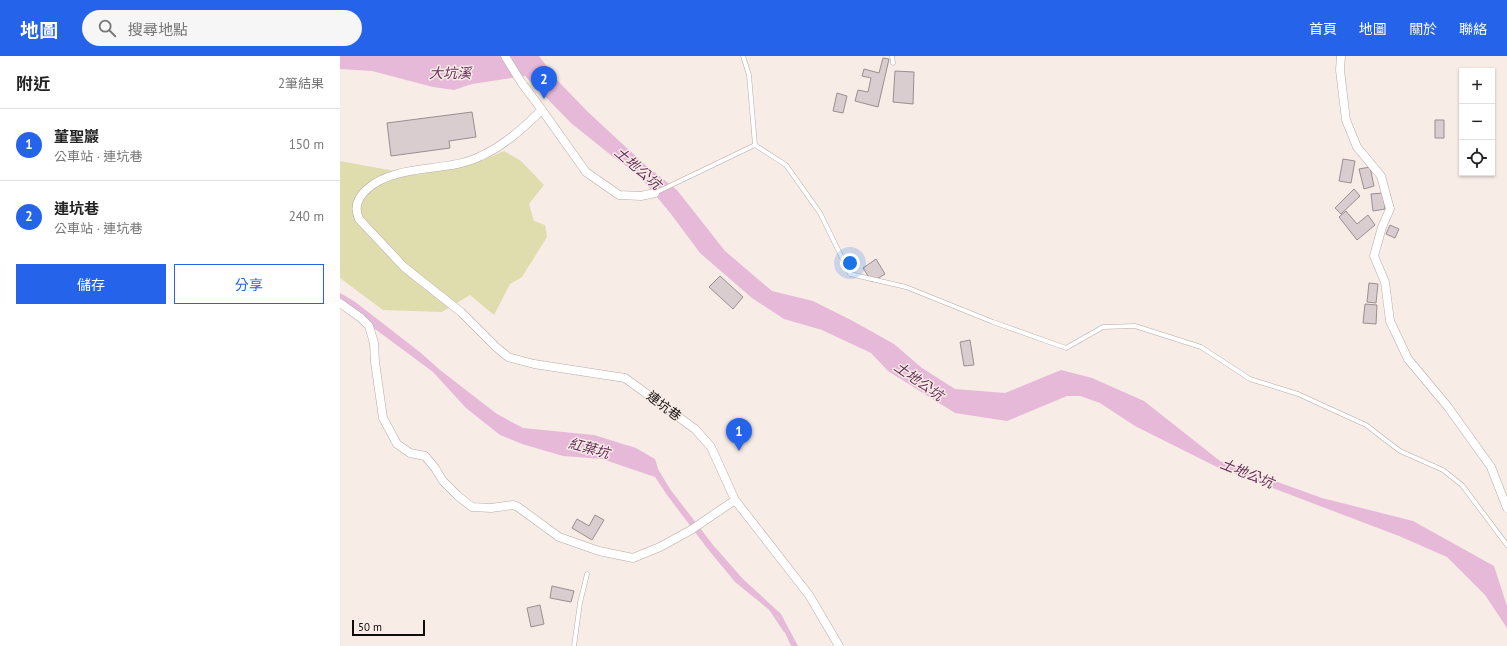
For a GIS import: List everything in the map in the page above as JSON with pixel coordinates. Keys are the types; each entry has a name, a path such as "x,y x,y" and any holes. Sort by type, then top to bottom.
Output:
{"street":[{"path":"504,56 520,82 586,172 619,195 641,196 655,193"},
{"path":"1341,56 1340,70 1346,120 1357,147 1381,176 1390,209 1382,227 1374,256 1386,282 1390,321 1408,359 1448,407 1492,466 1507,508"},
{"name":"連坑巷","path":"542,110 518,133 480,157 458,164 397,174 372,184 359,198 356,212 359,219 404,267 461,312 508,357 534,364 626,378 690,425 711,447 735,500 809,595 839,646"},
{"path":"340,303 361,318 369,326 374,343 375,362 383,418 397,444 410,454 425,456 443,482 472,507 491,508 513,505 518,506 559,537 599,551 633,558 660,547 691,530 735,500"}],"lane":[{"path":"743,56 749,75 754,145"},
{"path":"892,56 893,64"},
{"path":"655,193 754,145"},
{"path":"754,145 786,165 820,213 850,274 906,287 993,322 1066,348 1103,327 1135,326 1201,347 1250,379 1298,394 1366,425 1400,451 1443,470 1462,484 1507,545"},
{"path":"574,646 580,603 587,574"}],"shaded area":[{"path":"504,151 521,161 544,185 529,204 534,221 545,225 547,237 522,277 510,284 494,315 470,295 442,312 383,310 340,278 340,161 416,175 483,160"}],"water":[{"name":"大坑溪","path":"340,56 539,56 558,81 588,112 643,163 677,190 725,251 772,291 813,301 851,320 894,344 922,368 955,389 1005,393 1061,370 1092,378 1144,401 1220,461 1322,498 1413,521 1494,566 1507,606 1507,628 1485,595 1447,557 1399,536 1217,467 1135,426 1100,403 1080,396 1067,396 1007,421 955,413 888,371 871,353 822,330 784,319 752,298 700,253 671,214 638,174 612,156 571,123 525,76 472,84 454,90 433,87 372,71 340,69"},
{"path":"340,293 354,301 497,414 523,428 594,435 636,448 655,459 658,469 670,489 713,545 743,579 781,614 798,646 791,646 778,617 735,582 707,548 655,477 602,459 563,456 522,444 500,435 466,408 433,372 371,326 340,306"}],"building":[{"path":"883,58 889,59 878,107 855,101 858,90 868,92 871,78 862,76 864,69 879,73"},
{"path":"895,71 914,72 913,104 893,102"},
{"path":"837,93 847,96 843,113 833,111"},
{"path":"472,112 476,137 449,141 450,148 391,156 387,123"},
{"path":"1435,120 1444,120 1444,138 1435,138"},
{"path":"1343,159 1355,161 1351,183 1339,181"},
{"path":"1370,167 1374,186 1364,189 1359,169"},
{"path":"1354,189 1360,196 1341,214 1335,208"},
{"path":"1383,193 1385,209 1373,211 1371,194"},
{"path":"1346,211 1357,224 1368,215 1375,225 1357,240 1339,217"},
{"path":"1390,225 1399,229 1395,238 1386,234"},
{"path":"876,259 885,274 872,282 863,268"},
{"path":"720,276 743,297 733,309 709,287"},
{"path":"1369,283 1378,284 1376,303 1367,302"},
{"path":"1365,304 1377,305 1376,324 1363,323"},
{"path":"970,340 974,365 964,366 960,342"},
{"path":"595,515 604,520 592,540 572,528 577,519 589,526"},
{"path":"552,586 574,591 571,602 550,598"},
{"path":"540,605 544,624 531,627 527,608"}],"waterway":[{"name":"紅葉坑","path":"771,610 785,631"}],"place":[{"name":"連坑巷","path":"544,99"},
{"name":"董聖巖","path":"739,451"}],"water label":[{"name":"土地公坑","path":"638,168"},
{"name":"土地公坑","path":"919,381"},
{"name":"土地公坑","path":"1247,473"}]}
